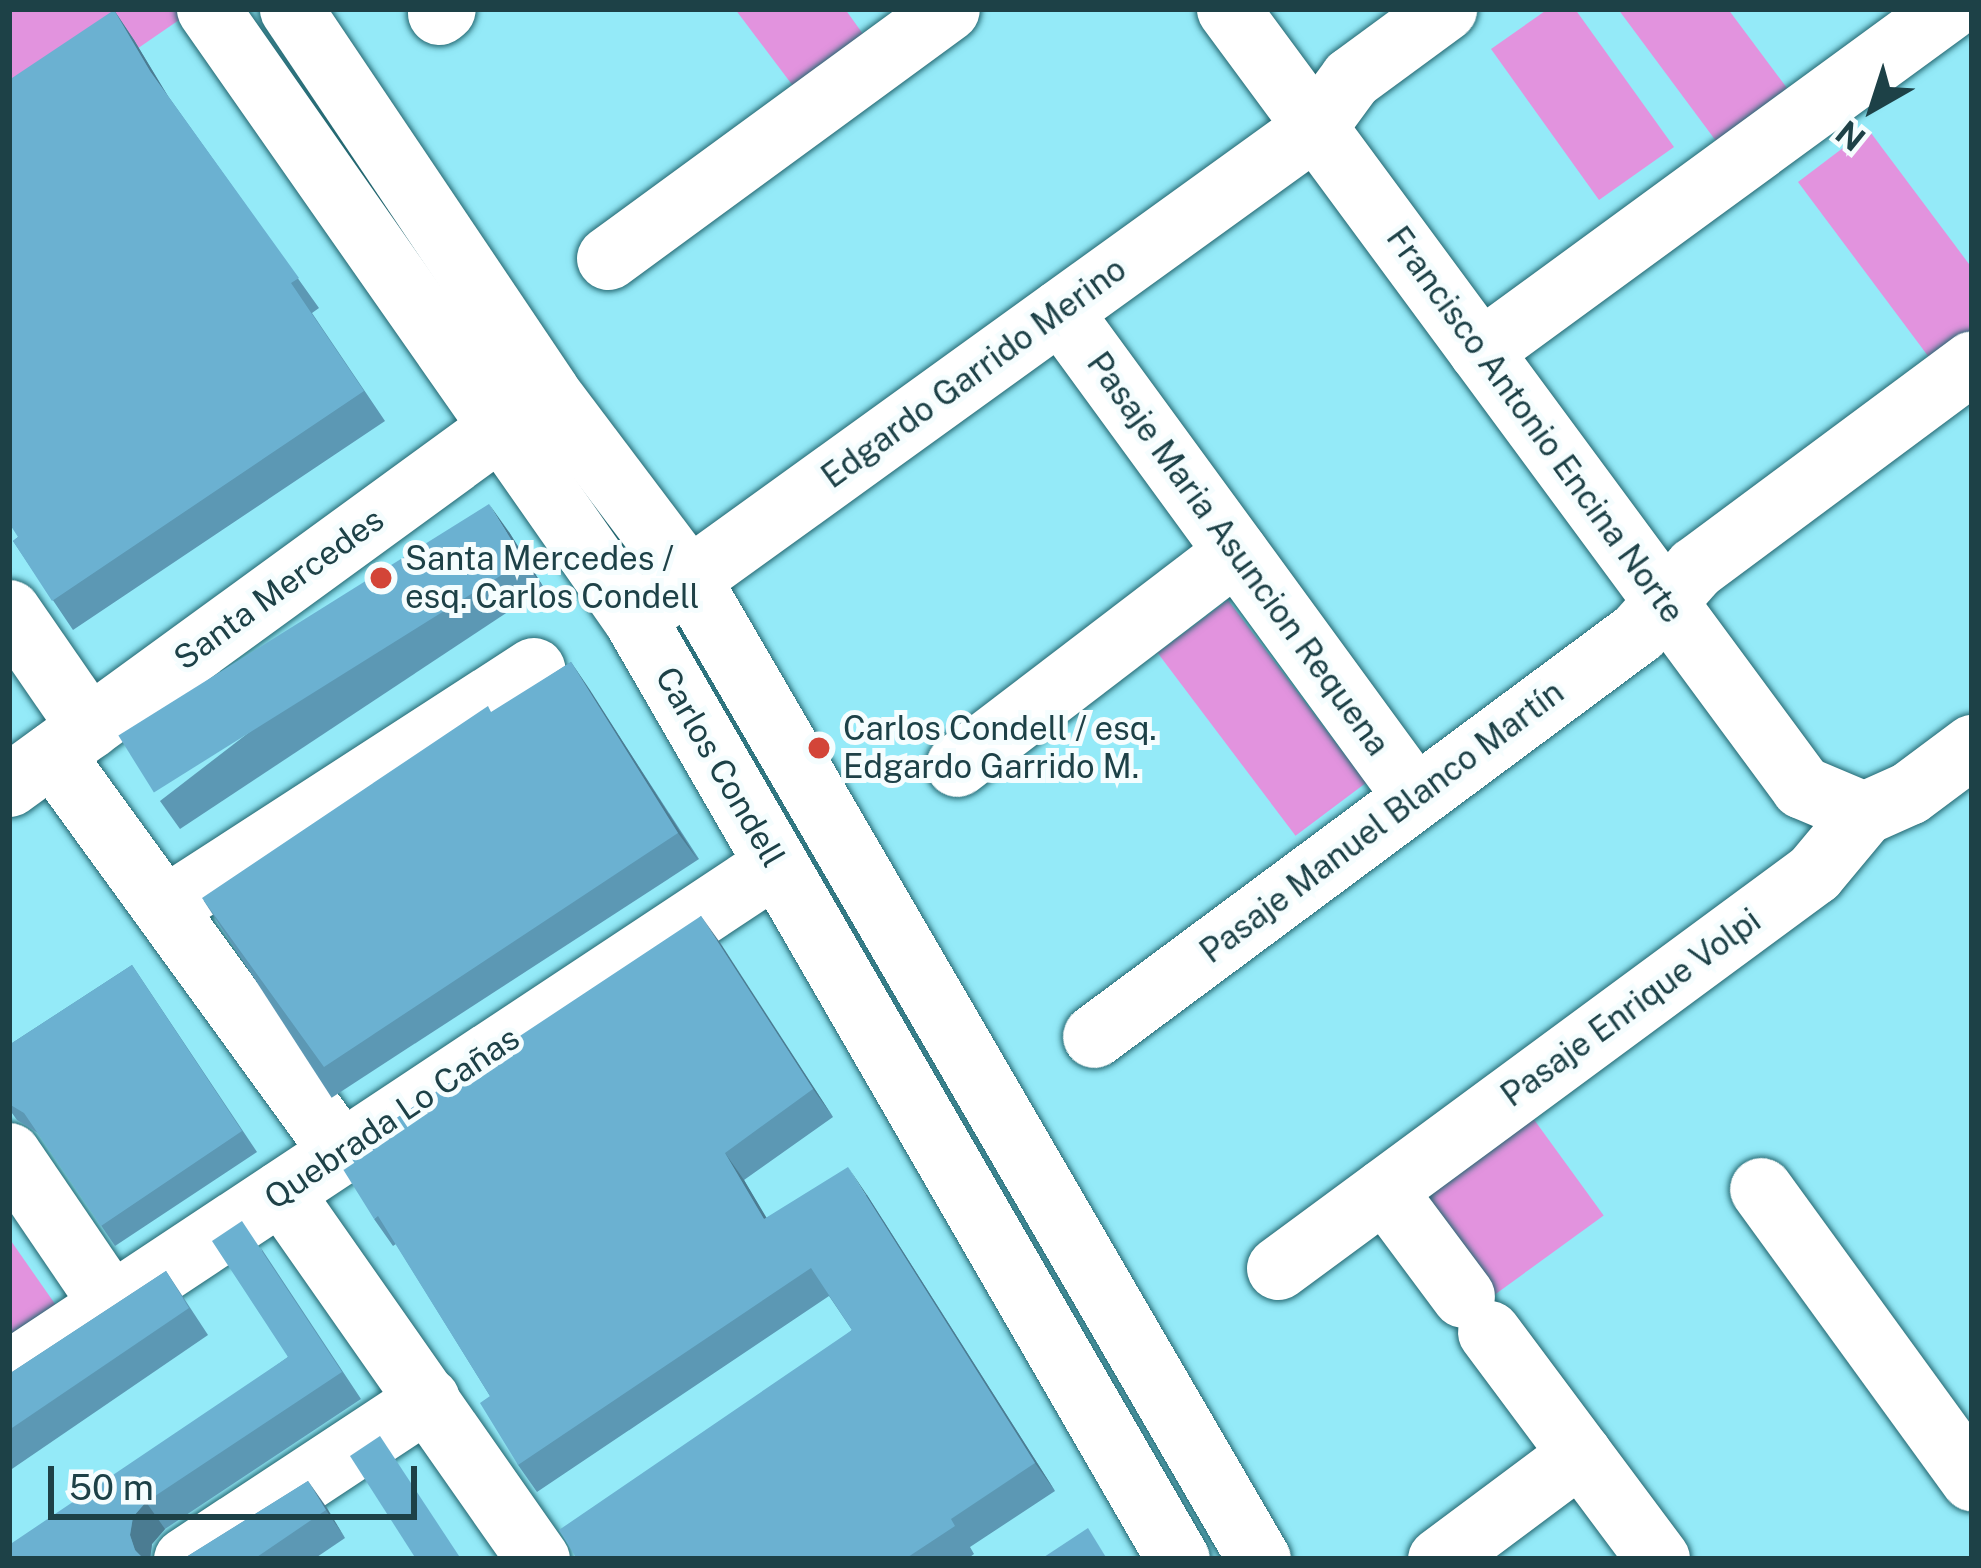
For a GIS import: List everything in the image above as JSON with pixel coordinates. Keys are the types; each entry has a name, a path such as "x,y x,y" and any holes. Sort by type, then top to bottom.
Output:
{"street":[{"name":"Carlos Condell","path":"208,9 524,409 689,579 1259,1559"},
{"name":"Carlos Condell","path":"292,9 524,409 634,618 1178,1559"},
{"path":"608,258 949,9"},
{"name":"Francisco Antonio Encina Norte","path":"1228,9 1802,787 1864,813"},
{"name":"Edgardo Garrido Merino","path":"634,618 1315,127 1351,78 1445,9"},
{"path":"1480,351 1948,9"},
{"name":"Pasaje Maria Asuncion Requena","path":"1060,311 1415,797"},
{"name":"Pasaje Manuel Blanco Martín","path":"1094,1036 1638,632 1695,568 1972,362"},
{"name":"Santa Mercedes","path":"50,755 524,409"},
{"path":"957,765 1236,552"},
{"path":"9,611 50,755 340,1151"},
{"path":"164,908 533,668"},
{"path":"1864,813 1909,793 1972,746"},
{"name":"Pasaje Enrique Volpi","path":"1277,1268 1814,873 1864,813"},
{"name":"Quebrada Lo Cañas","path":"9,1372 776,864"},
{"path":"9,1154 111,1304"},
{"path":"1761,1189 1972,1479"},
{"path":"1384,1190 1658,1559"},
{"path":"280,1192 538,1559"},
{"path":"185,1559 428,1400"},
{"path":"1439,1559 1580,1454"}],"shaded area":[{"path":"9,9 195,9 9,137"},
{"path":"735,9 845,9 863,34 793,86"},
{"path":"1548,9 1575,9 1674,147 1599,200 1491,49"},
{"path":"1618,9 1728,9 1787,88 1716,141"},
{"path":"1868,129 1972,268 1972,336 1934,364 1798,182"},
{"path":"1228,600 1366,783 1296,836 1158,653"},
{"path":"1522,1103 1604,1215 1486,1301 1405,1188"},
{"path":"9,1238 62,1314 9,1350"}],"building":[{"path":"114,10 150,71 299,278 291,283 364,391 52,601 13,541 18,537 9,523 9,80"},
{"path":"489,504 525,561 154,792 118,736"},
{"path":"571,662 678,833 324,1067 202,898 488,706 491,712"},
{"path":"701,916 813,1089 725,1153 764,1219 848,1167 1035,1463 951,1519 955,1526 905,1559 577,1559 559,1530 852,1330 811,1268 518,1465 480,1403 490,1396 378,1216 374,1219 336,1158"},
{"path":"132,965 242,1131 101,1226 24,1113 9,1104 9,1045"},
{"path":"242,1221 342,1372 146,1502 133,1517 130,1535 144,1559 9,1559 9,1545 288,1357 212,1241"},
{"path":"166,1271 189,1308 9,1430 9,1374"},
{"path":"380,1436 461,1559 416,1559 350,1456"},
{"path":"308,1481 326,1510 254,1559 183,1559"},
{"path":"1088,1528 1107,1559 1041,1559"}],"place":[{"name":"Santa Mercedes / esq. Carlos Condell","path":"381,578"},
{"name":"Carlos Condell / esq. Edgardo Garrido M.","path":"819,748"}]}
